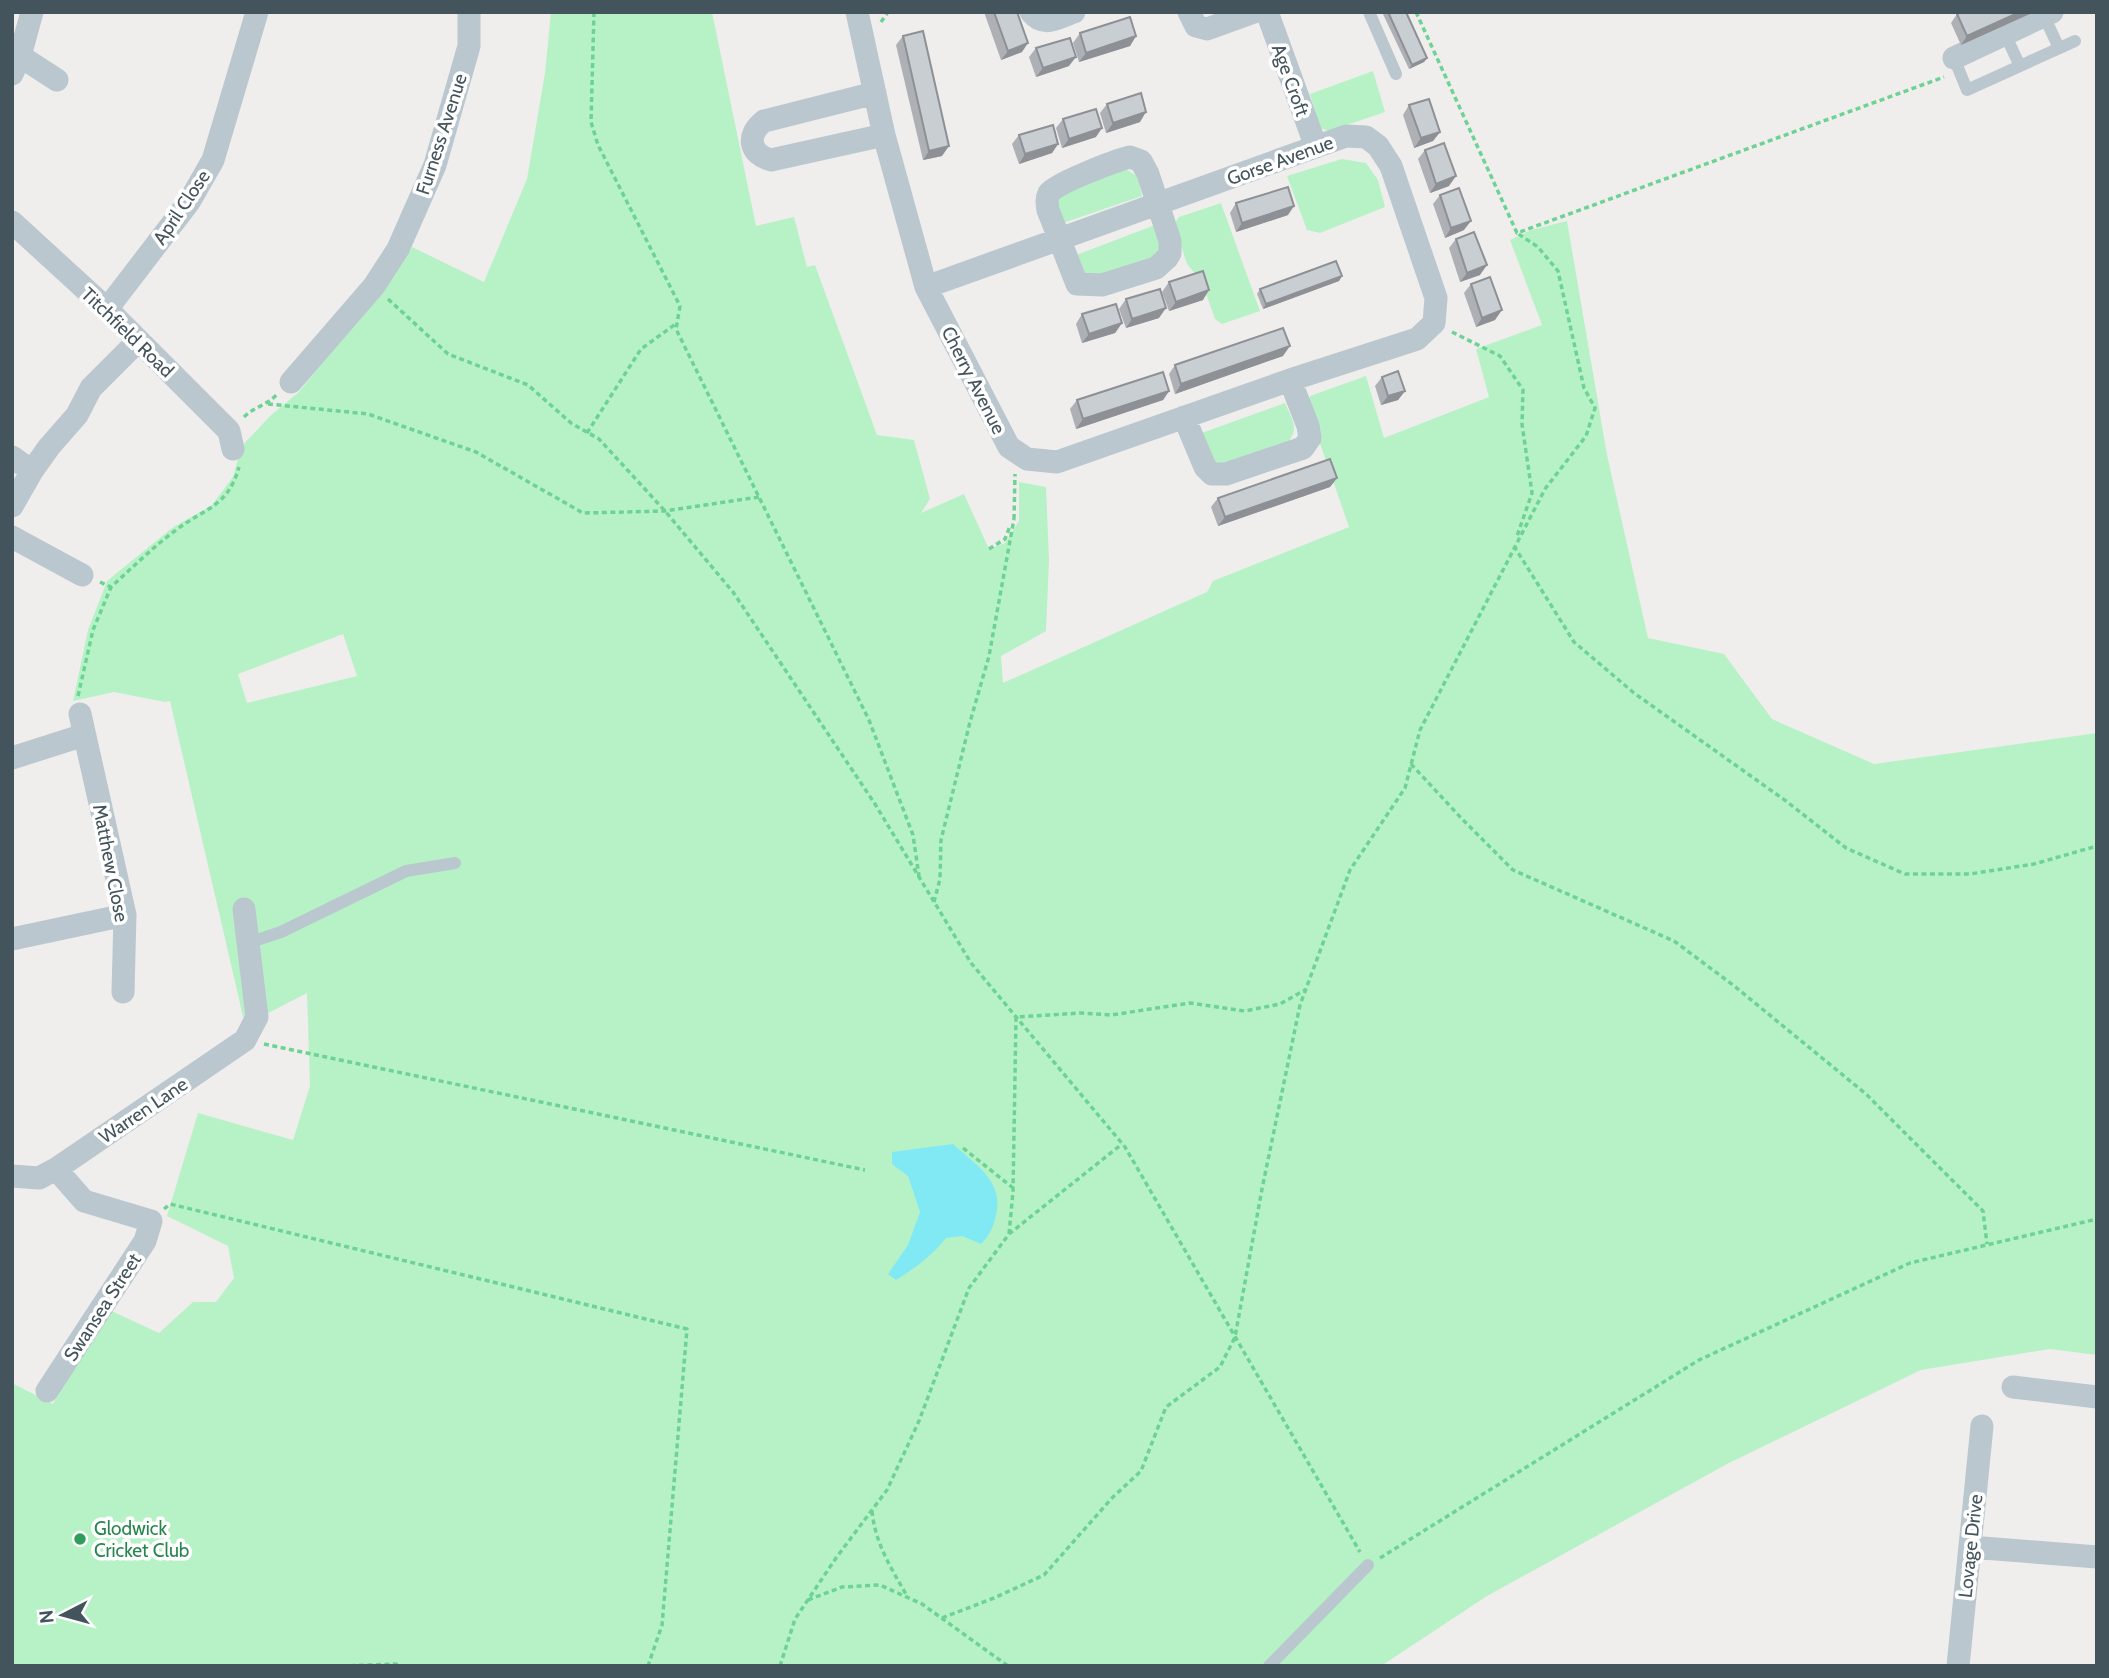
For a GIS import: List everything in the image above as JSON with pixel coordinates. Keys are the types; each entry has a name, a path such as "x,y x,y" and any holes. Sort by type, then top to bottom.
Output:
{"street":[{"path":"32,12 16,65 57,80"},
{"name":"April Close","path":"107,309 189,202 213,160 257,12"},
{"name":"Furness Avenue","path":"291,382 374,286 398,249 435,165 469,46 469,12"},
{"name":"Cherry Avenue","path":"858,12 884,135 926,287 1009,447 1027,459 1057,462 1290,380 1417,339 1434,323"},
{"path":"1031,12 1038,20 1047,22 1074,12"},
{"path":"1189,12 1196,26 1207,29 1254,12"},
{"name":"Age Croft","path":"1267,12 1316,147"},
{"path":"1957,65 2005,34 2048,14"},
{"path":"875,93 764,121 754,131 752,143 758,154 771,160 884,135"},
{"name":"Gorse Avenue","path":"926,287 1346,136 1366,137 1378,146 1391,166 1436,298 1434,323"},
{"path":"1130,157 1141,161 1158,205 1170,246 1167,258 1156,268 1102,285 1077,284 1048,210 1049,191 1130,157"},
{"name":"Titchfield Road","path":"12,222 107,309 231,440"},
{"path":"12,506 49,447 77,415 90,388 138,341"},
{"path":"1184,417 1205,467 1212,474 1226,474 1303,448 1310,438 1308,426 1290,380"},
{"path":"12,457 32,471"},
{"path":"12,537 82,575"},
{"path":"12,758 82,724"},
{"name":"Matthew Close","path":"82,724 125,915 123,992"},
{"path":"244,909 248,943"},
{"path":"12,939 125,915"},
{"name":"Warren Lane","path":"12,1176 39,1178 56,1169 245,1040 257,1017 248,943"},
{"path":"56,1169 84,1201 151,1221"},
{"name":"Swansea Street","path":"47,1391 145,1241 151,1221"},
{"path":"2013,1387 2097,1397"},
{"name":"Lovage Drive","path":"1958,1666 1982,1426"},
{"path":"1969,1547 2097,1557"}],"lane":[{"path":"1369,12 1396,74"},
{"path":"2048,14 2059,48"},
{"path":"2005,34 2020,66"},
{"path":"1957,65 1967,90 2075,41"},
{"path":"248,943 281,932 406,871 455,863"},
{"path":"1269,1666 1368,1565"}],"path":[{"path":"594,12 591,122 598,145 680,306 676,329 869,720 913,835 919,878"},
{"path":"877,26 888,12"},
{"path":"942,1618 1044,1575 1112,1498 1141,1471 1166,1407 1220,1367 1235,1337 1264,1175 1300,1005 1350,870 1405,788 1420,730 1545,489 1586,436 1595,408 1584,388 1558,271 1538,247 1517,233 1416,12"},
{"path":"1517,233 1957,65"},
{"path":"374,286 448,354 528,385 570,423 599,439 665,511 733,592 875,804 971,963 1122,1144 1368,1565 1699,1360 1910,1263 2097,1219"},
{"path":"587,433 641,349 677,323"},
{"path":"1434,323 1500,356 1523,390 1522,424 1532,493 1513,548"},
{"path":"268,404 277,395 282,381 291,382"},
{"path":"82,724 78,698 93,631 111,587 177,529 212,509 234,483 240,461 231,440 251,410 268,404 368,414 476,452 583,513 665,511 759,497"},
{"path":"934,902 940,879 941,840 989,656 1014,519 1017,452"},
{"path":"989,549 1005,538 1014,519"},
{"path":"1513,548 1574,642 1634,693 1786,801 1846,848 1905,874 1970,874 2034,864 2097,846"},
{"path":"82,575 111,587"},
{"path":"1411,764 1513,870 1674,941 1733,985 1866,1094 1983,1211 1987,1244"},
{"path":"1016,1017 1081,1013 1111,1015 1190,1003 1245,1011 1280,1004 1306,989"},
{"path":"1009,1234 1013,1188 1016,1017"},
{"path":"245,1040 865,1170"},
{"path":"780,1666 795,1619 887,1490 919,1421 969,1287 1009,1234 1122,1144"},
{"path":"963,1148 1013,1188"},
{"path":"151,1221 170,1204 687,1329 662,1625 648,1666"},
{"path":"872,1511 873,1527 885,1558 908,1598"},
{"path":"808,1600 842,1587 880,1585 922,1604 1008,1666"},
{"path":"342,1666 403,1666"}],"green space":[{"path":"551,12 712,12 756,226 794,217 807,267 815,265 877,435 914,440 930,499 921,513 964,494 989,549 1005,543 1019,521 1019,482 1046,487 1049,560 1046,631 1001,656 1003,683 1207,592 1213,581 1349,527 1307,406 1310,396 1366,376 1384,438 1489,397 1476,349 1542,325 1510,240 1531,230 1567,221 1607,455 1648,638 1724,654 1772,719 1874,764 2097,733 2097,1355 2050,1349 1921,1370 1727,1464 1487,1596 1381,1666 12,1666 12,1383 53,1404 103,1307 159,1333 193,1302 216,1302 234,1278 228,1246 167,1216 198,1113 293,1140 310,1086 307,993 245,1025 170,701 114,692 73,701 88,630 107,581 172,528 212,505 233,477 241,447 271,415 299,392 412,247 484,282 527,179 545,73","holes":["343,634 357,676 247,703 238,674"]},
{"path":"1373,71 1385,112 1329,131 1320,128 1310,94"},
{"path":"1342,159 1366,163 1378,180 1385,207 1320,233 1307,230 1287,176"},
{"path":"1126,169 1138,177 1142,196 1063,223 1055,203 1059,195"},
{"path":"1221,203 1260,311 1222,324 1215,319 1202,282 1187,264 1174,224 1179,217"},
{"path":"1155,225 1162,237 1157,260 1085,280 1071,257"},
{"path":"1285,403 1294,429 1286,445 1213,466 1199,434"}],"water":[{"path":"953,1144 979,1167 992,1183 997,1203 992,1227 981,1244 962,1236 946,1238 923,1261 896,1280 888,1274 908,1245 920,1212 908,1176 892,1164 892,1152"}],"building":[{"path":"994,12 1017,12 1028,43 1008,51"},
{"path":"1388,12 1406,12 1427,58 1412,65"},
{"path":"2020,12 1967,36 1957,14"},
{"path":"1130,17 1136,36 1086,53 1080,33"},
{"path":"923,31 949,146 929,151 903,36"},
{"path":"1070,38 1076,57 1043,68 1036,48"},
{"path":"1141,93 1146,112 1113,123 1107,104"},
{"path":"1429,99 1440,132 1421,138 1409,105"},
{"path":"1096,109 1102,128 1069,139 1063,119"},
{"path":"1053,125 1058,144 1025,154 1019,135"},
{"path":"1444,143 1456,176 1436,184 1425,150"},
{"path":"1288,187 1294,206 1242,223 1236,203"},
{"path":"1459,188 1471,221 1451,228 1440,195"},
{"path":"1474,232 1487,265 1467,273 1456,239"},
{"path":"1336,261 1342,276 1266,304 1260,289"},
{"path":"1203,271 1209,290 1176,302 1169,282"},
{"path":"1490,277 1502,310 1482,318 1471,284"},
{"path":"1160,289 1166,308 1132,319 1126,299"},
{"path":"1116,304 1122,323 1089,334 1082,314"},
{"path":"1283,328 1290,346 1181,384 1175,365"},
{"path":"1398,371 1405,391 1388,396 1382,377"},
{"path":"1163,372 1169,391 1083,419 1077,400"},
{"path":"1330,459 1337,478 1225,517 1218,498"}],"place":[{"name":"Glodwick Cricket Club","path":"80,1539"}]}
